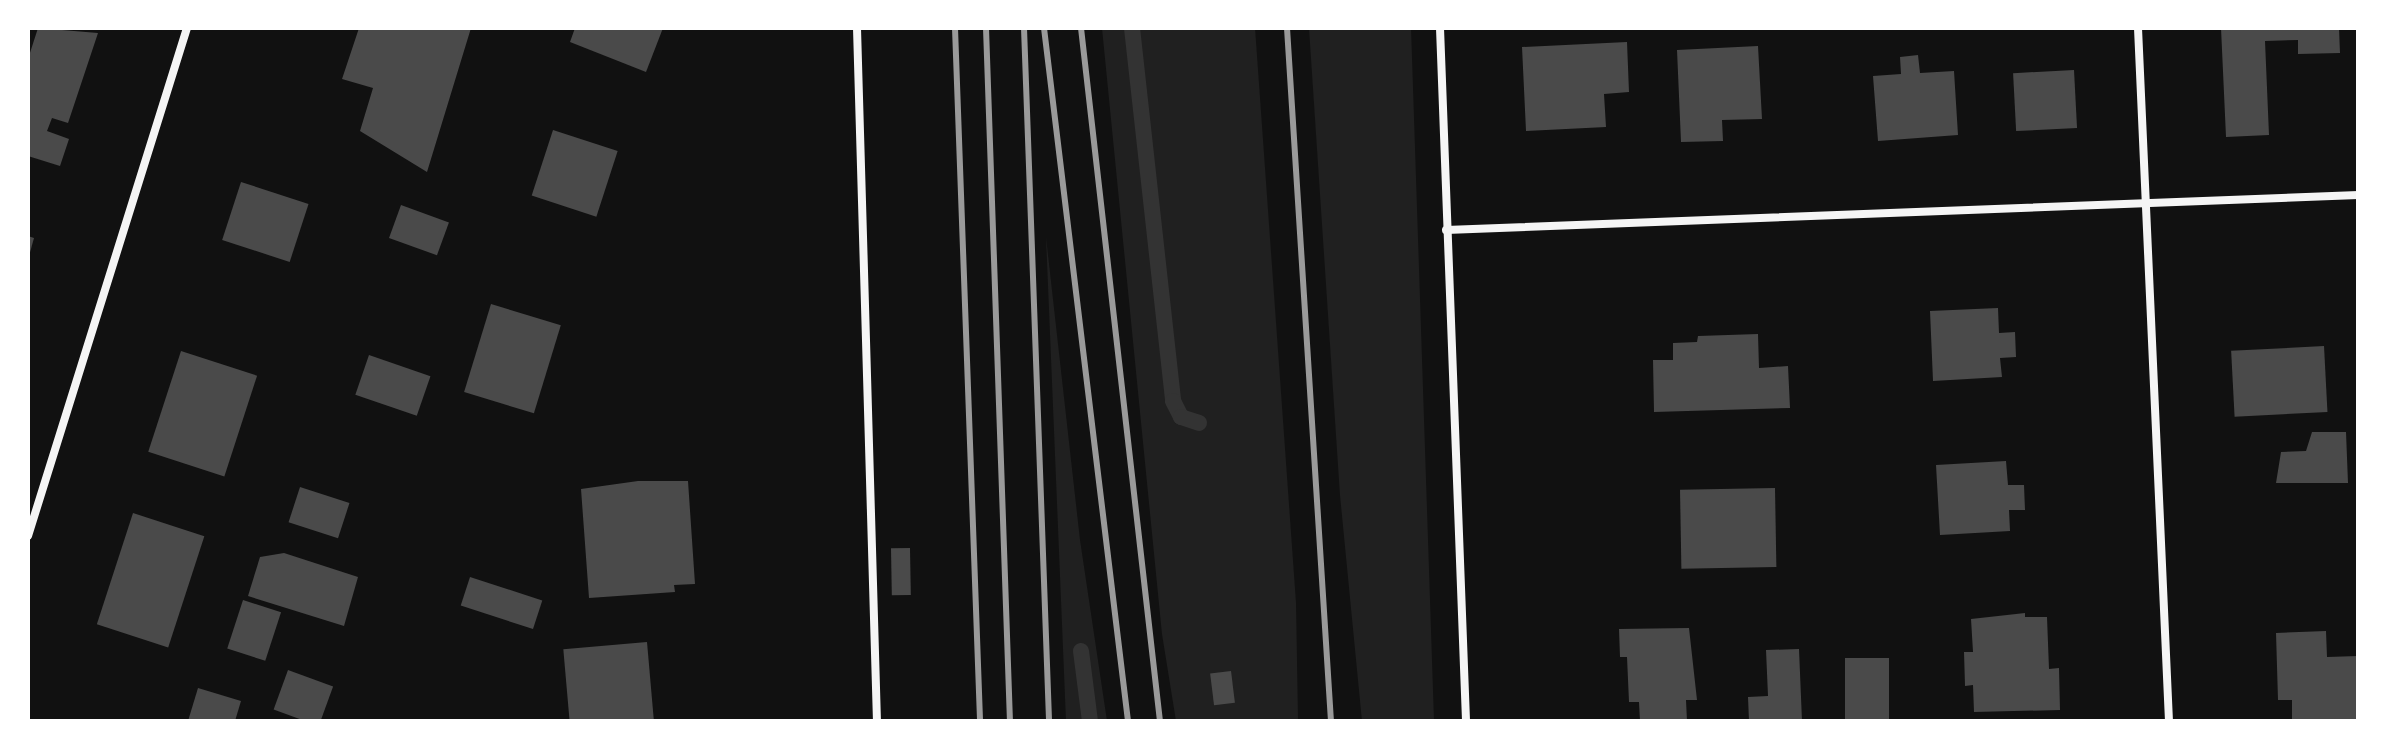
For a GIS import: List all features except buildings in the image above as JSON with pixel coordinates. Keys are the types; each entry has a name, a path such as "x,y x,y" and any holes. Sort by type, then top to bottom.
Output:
{"street":[{"path":"28,536 187,28"},
{"path":"857,28 877,721"},
{"path":"1440,28 1466,721"},
{"path":"2138,28 2169,721"},
{"path":"1446,230 2358,195"}],"shaded area":[{"path":"1102,28 1255,28 1296,603 1298,721 1176,721 1162,634"},
{"path":"1309,28 1411,28 1434,721 1362,721 1340,495"},
{"path":"1046,237 1080,540 1107,721 1066,721"}],"waterway":[{"path":"1132,28 1173,401 1181,417 1199,423"},
{"path":"1081,651 1090,721"}],"railway":[{"path":"955,28 980,721"},
{"path":"986,28 1010,721"},
{"path":"1024,28 1049,721"},
{"path":"1044,28 1128,721"},
{"path":"1081,28 1160,721"},
{"path":"1287,28 1331,721"}]}
